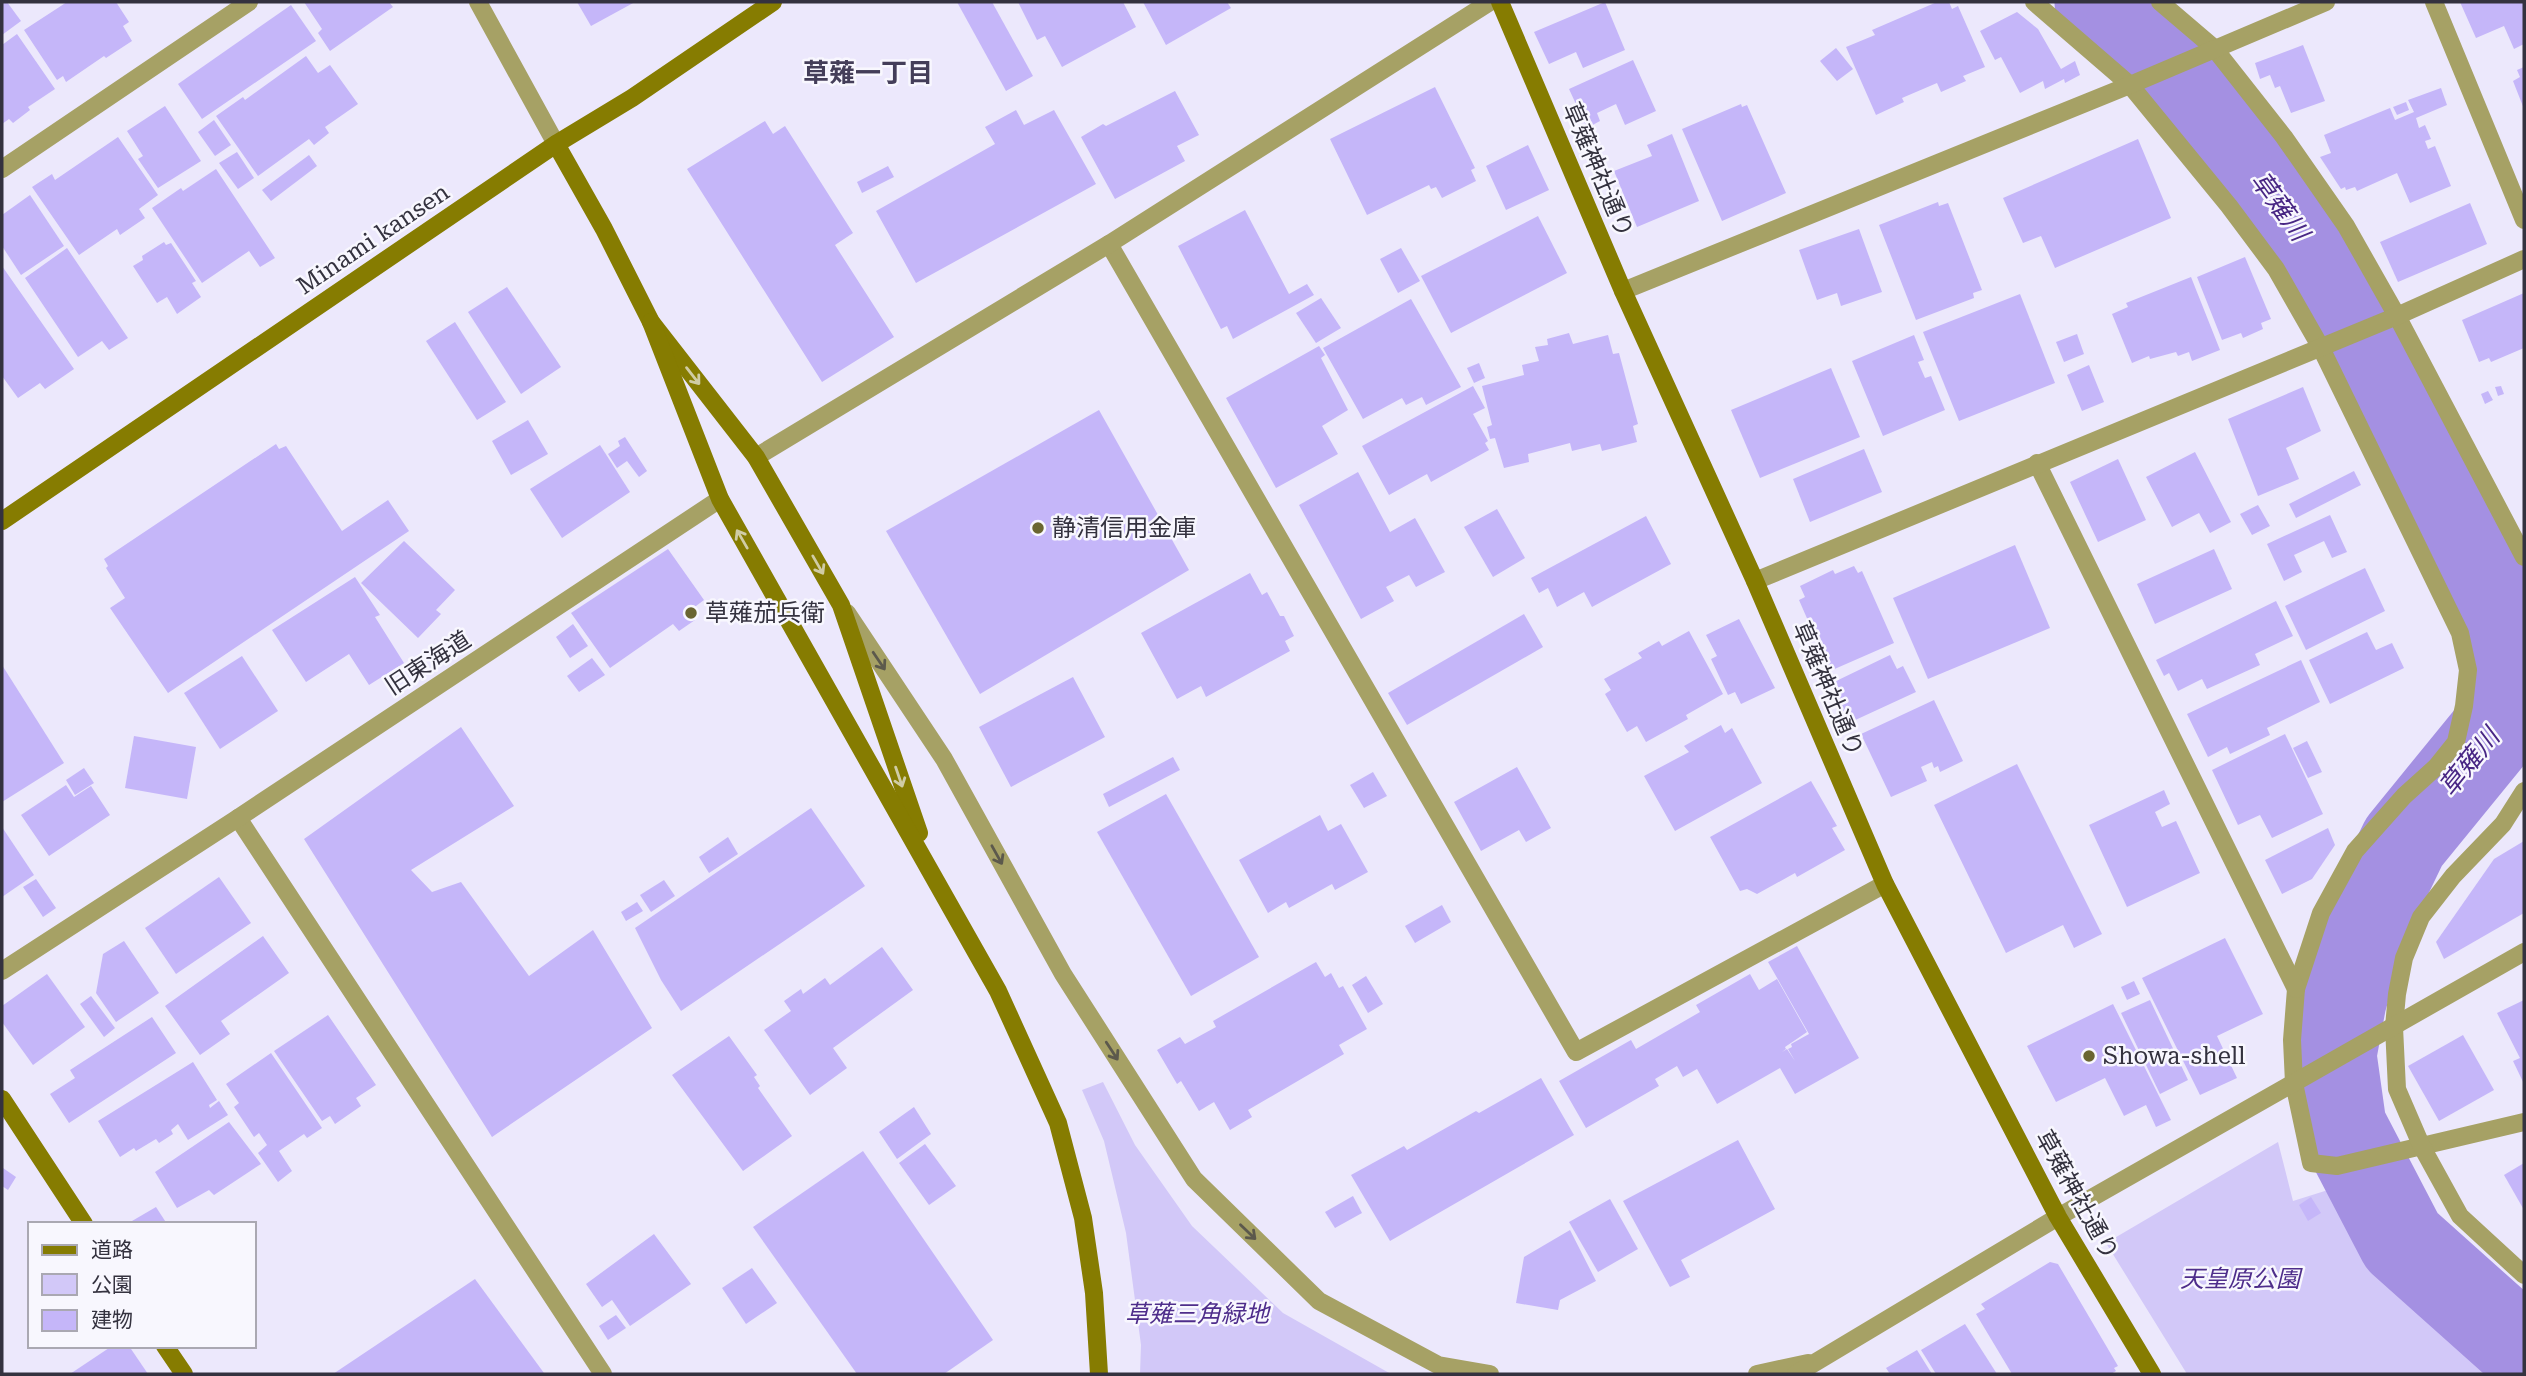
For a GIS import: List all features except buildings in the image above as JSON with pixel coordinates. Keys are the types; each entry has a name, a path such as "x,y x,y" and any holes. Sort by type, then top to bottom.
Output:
{"street":[{"path":"2,169 249,2"},
{"path":"478,2 604,229 651,322 720,499 998,991 1058,1123 1083,1219 1094,1293 1099,1374"},
{"name":"Minami kansen","path":"2,521 556,144 632,98 774,2"},
{"path":"756,457 1109,244 1490,2"},
{"name":"草薙神社通り","path":"1500,2 1623,291 1755,581 1885,884 2058,1217 2152,1374"},
{"path":"2034,2 2130,85 2230,206 2276,269 2320,346 2460,633 2468,670 2456,741 2436,766 2404,796 2355,850 2321,914 2296,989 2292,1040 2294,1083 2311,1163 2337,1166 2524,1122"},
{"path":"2160,2 2214,48 2284,137 2346,226 2397,316 2524,557"},
{"path":"1623,291 2130,85 2326,2"},
{"path":"2434,2 2524,220"},
{"path":"1109,244 1576,1052 1885,884"},
{"path":"1755,581 2397,316 2524,259"},
{"path":"651,322 756,457 841,605 944,759 1063,974 1194,1179 1320,1301 1438,1365 1490,1374"},
{"path":"2037,463 2296,989"},
{"name":"旧東海道","path":"2,971 720,499"},
{"path":"841,605 933,875"},
{"path":"2524,791 2503,824 2453,876 2421,917 2404,958 2394,1027 2397,1089 2422,1147 2460,1216 2524,1275"},
{"path":"238,818 603,1374"},
{"path":"1796,1374 2058,1217 2524,952"},
{"path":"2,1100 83,1222"},
{"path":"166,1348 184,1374"},
{"path":"1756,1374 1820,1360"}],"green space":[{"name":"草薙三角緑地","path":"1103,1082 1135,1145 1192,1226 1283,1313 1391,1374 1140,1374 1141,1345 1126,1233 1104,1141 1082,1090"},
{"name":"天皇原公園","path":"2278,1142 2293,1201 2328,1190 2394,1282 2498,1374 2187,1374 2106,1243"}],"waterway":[{"name":"草薙川","path":"2099,2 2137,31 2295,218 2510,630 2510,712 2404,842 2362,929 2342,1001 2332,1055 2342,1126 2402,1241 2524,1350"}],"place":[{"name":"静清信用金庫","path":"1038,528"},
{"name":"草薙茄兵衛","path":"691,613"},
{"name":"Showa-shell","path":"2089,1056"}],"district":[{"name":"草薙一丁目","path":"868,73"}]}
